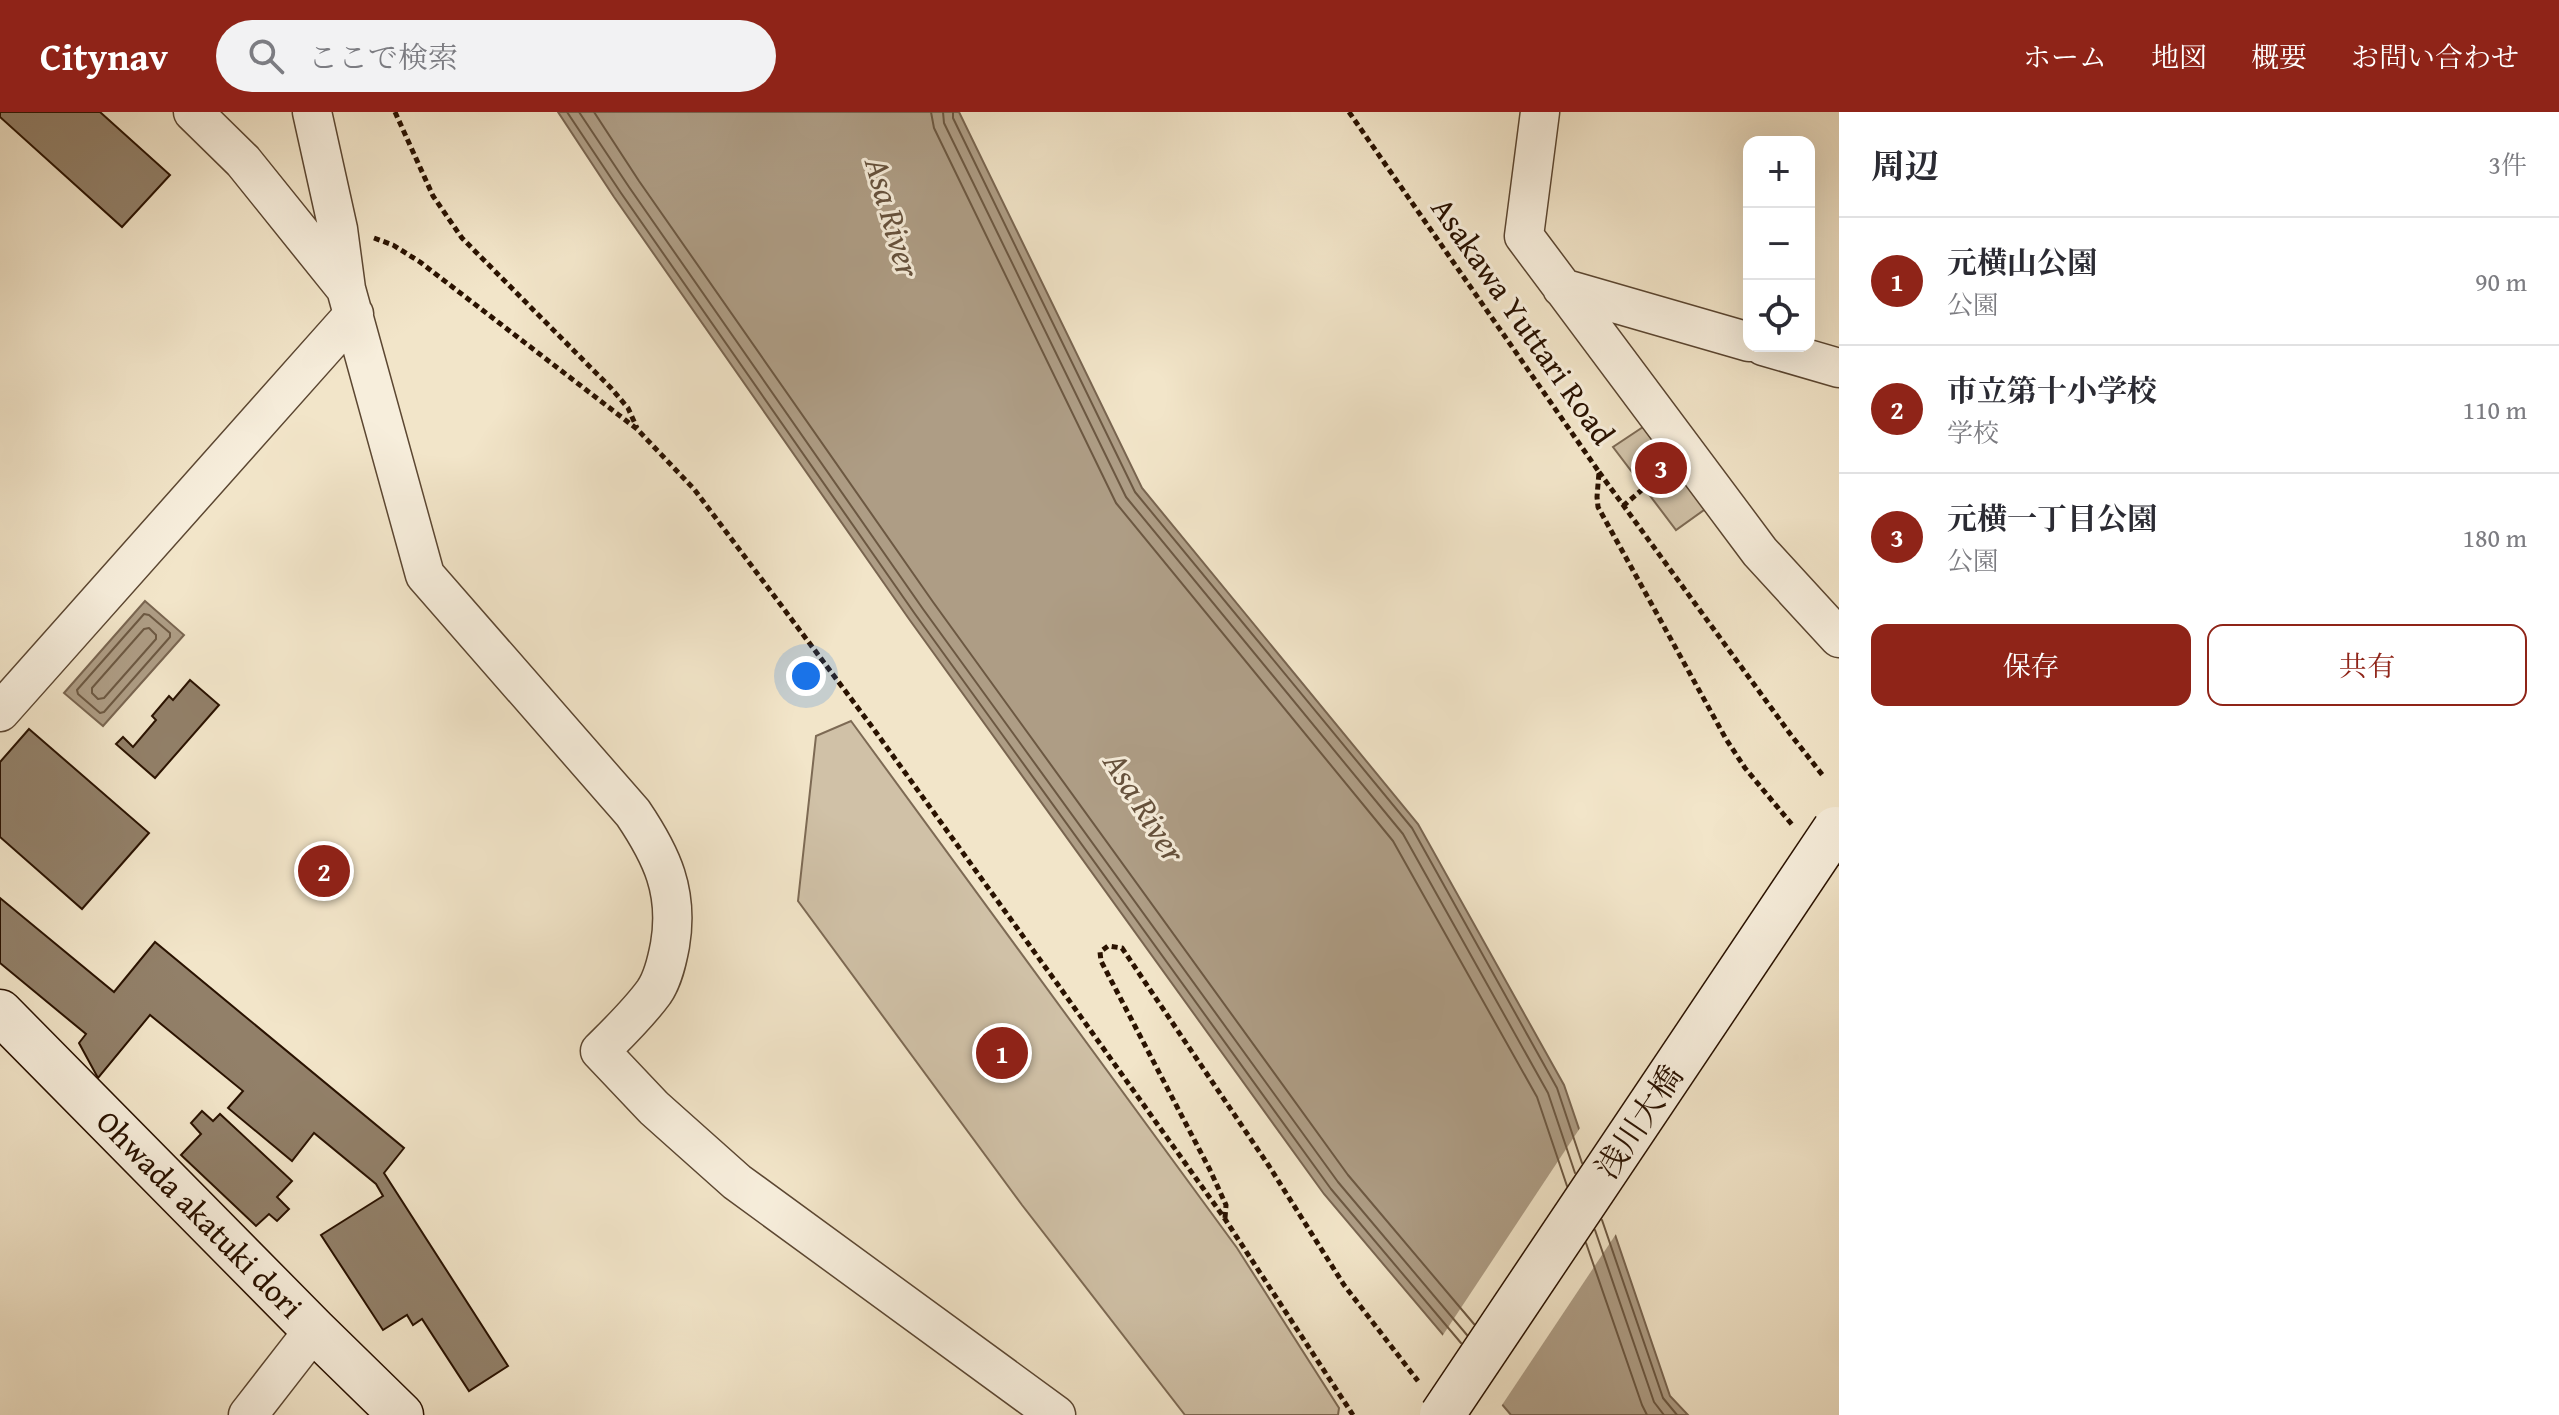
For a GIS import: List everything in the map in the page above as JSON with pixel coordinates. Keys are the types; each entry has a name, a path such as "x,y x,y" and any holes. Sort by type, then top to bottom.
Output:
{"street":[{"path":"193,112 243,161 350,302"},
{"path":"312,112 338,229 350,302 425,575 633,813 653,842 671,889 672,932 667,962 656,989 637,1014 600,1051 654,1108 737,1182 1056,1415"},
{"path":"1540,112 1524,236 1760,552 1839,638"},
{"path":"1562,288 1743,340"},
{"path":"0,712 350,302"},
{"path":"1784,352 1839,368"},
{"name":"浅川大橋","path":"1442,1415 1824,828"},
{"name":"Ohwada akatuki dori","path":"0,1012 401,1415"},
{"path":"248,1415 314,1330"}],"path":[{"path":"395,112 433,196 462,238 611,388 628,408 637,429"},
{"name":"Asakawa Yuttari Road","path":"1349,112 1599,472 1598,507 1745,768 1824,828"},
{"path":"338,229 368,235 393,245 420,262 637,429 694,489 796,623 1225,1219 1353,1415"},
{"path":"1599,472 1824,777"},
{"path":"1623,506 1644,488"},
{"path":"1225,1219 1226,1205 1210,1170 1101,961 1100,952 1108,946 1122,948 1269,1166 1344,1285 1414,1374"}],"shaded area":[{"path":"1655,419 1718,500 1676,530 1613,447"},
{"path":"851,721 1237,1248 1339,1408 1338,1415 1185,1415 1022,1205 798,901 816,736"}],"water":[{"name":"Asa River","path":"558,112 959,112 1142,488 1418,824 1564,1085 1670,1396 1688,1415 1511,1415 1324,1194 909,619"},
{"path":"145,601 184,635 103,726 64,693"}],"pier":[{"path":"1582,1125 1618,1231 1500,1408 1441,1338"}],"building":[{"path":"0,112 100,112 170,175 122,227 0,117"},
{"path":"190,680 219,705 155,778 116,744 123,737 133,747 156,720 152,716 169,696 173,700"},
{"path":"29,729 149,833 82,909 0,837 0,762"},
{"path":"0,898 114,992 155,942 404,1148 384,1173 508,1366 469,1391 422,1319 413,1325 407,1315 383,1330 321,1235 383,1196 376,1184 314,1133 292,1161 228,1108 243,1091 150,1015 98,1078 79,1043 86,1034 0,963"},
{"path":"202,1111 213,1121 220,1114 292,1181 277,1197 289,1209 277,1221 269,1214 256,1226 181,1155 201,1134 191,1123"}],"place":[{"name":"元横一丁目公園","path":"1661,468"},
{"name":"市立第十小学校","path":"324,871"},
{"name":"元横山公園","path":"1002,1053"}]}
